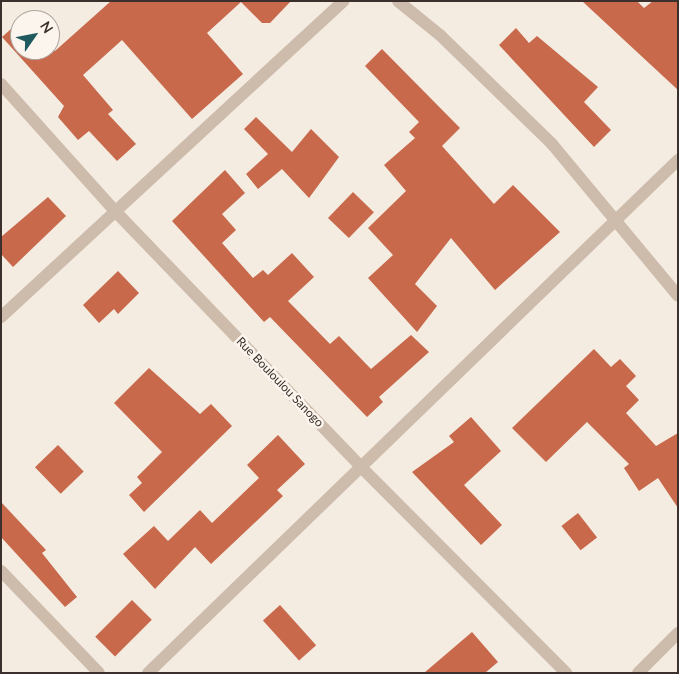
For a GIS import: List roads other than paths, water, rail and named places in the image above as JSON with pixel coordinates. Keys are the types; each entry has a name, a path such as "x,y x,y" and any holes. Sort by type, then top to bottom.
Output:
{"street":[{"path":"1,317 344,1"},
{"path":"398,1 511,102 552,144 613,221 678,296"},
{"name":"Rue Bouloulou Sanogo","path":"1,84 115,211 361,467 566,673"},
{"path":"148,673 678,160"},
{"path":"1,571 99,673"},
{"path":"638,673 678,633"}]}
